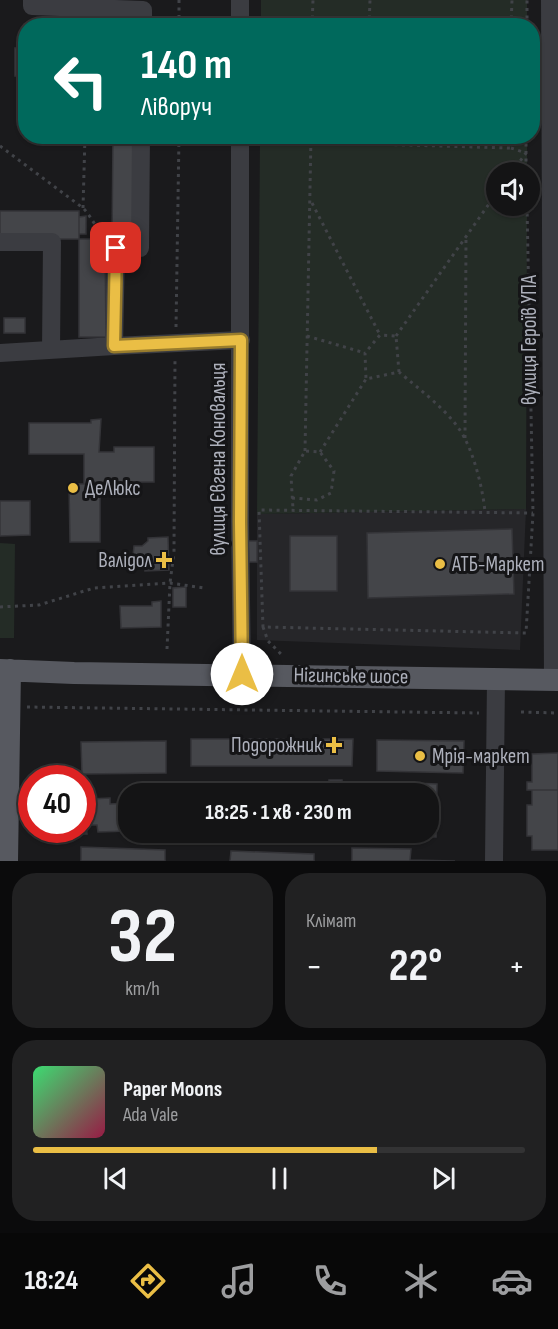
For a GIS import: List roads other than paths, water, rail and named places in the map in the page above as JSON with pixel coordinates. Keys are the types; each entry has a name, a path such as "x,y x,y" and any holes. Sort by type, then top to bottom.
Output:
{"main road":[{"name":"Нігинське шосе","path":"5,670 556,680"},
{"path":"5,670 7,861"}],"street":[{"path":"32,0 32,6 143,10 143,18"},
{"path":"240,0 240,18"},
{"name":"вулиця Героїв УПА","path":"552,9 556,680"},
{"path":"114,346 116,248 140,248 141,144"},
{"name":"вулиця Євгена Коновальця","path":"240,144 242,674"},
{"path":"0,242 52,242 51,350"},
{"path":"0,353 241,340"},
{"path":"494,861 496,679"}],"place":[{"name":"ДеЛюкс","path":"73,488"},
{"name":"Валідол","path":"164,560"},
{"name":"АТБ-Маркет","path":"440,564"},
{"name":"Подорожник","path":"334,745"},
{"name":"Мрія-маркет","path":"420,756"}]}
